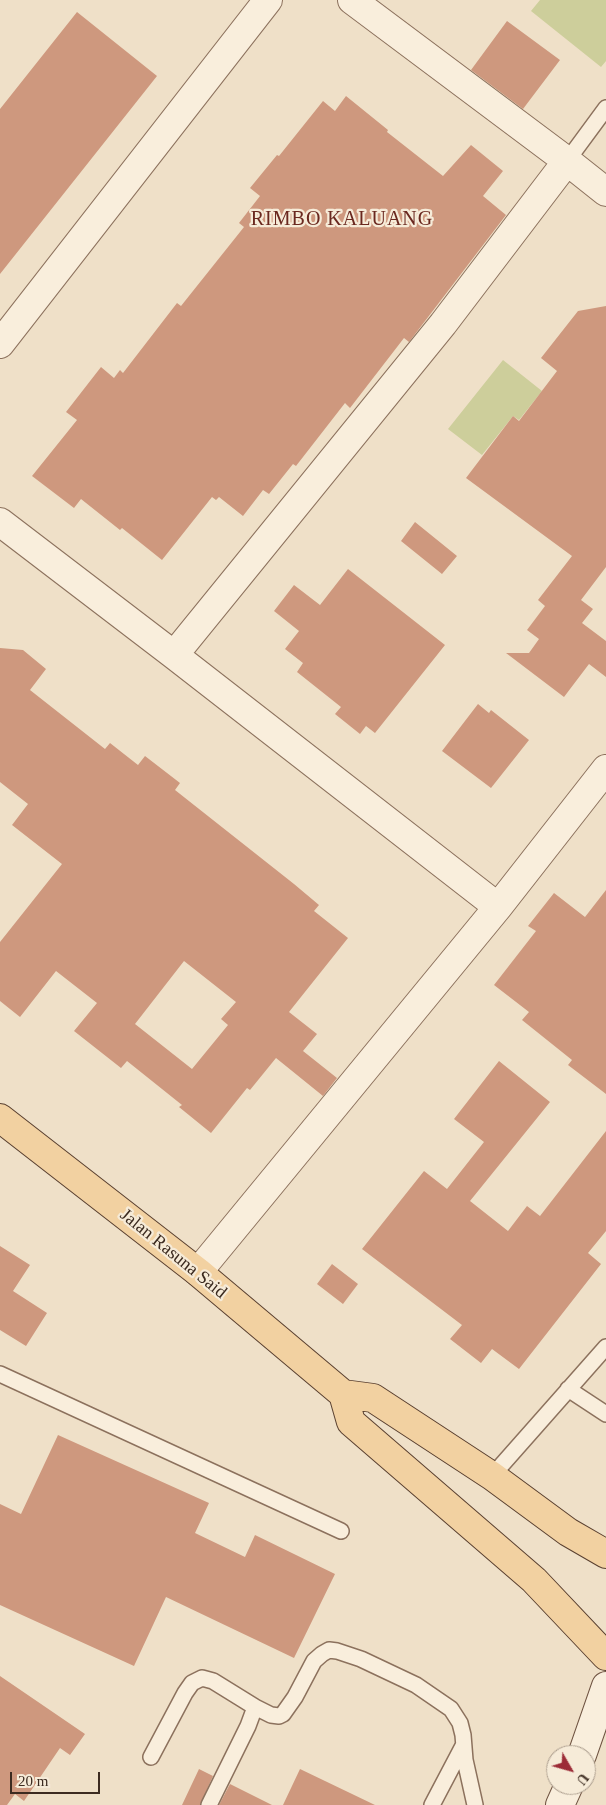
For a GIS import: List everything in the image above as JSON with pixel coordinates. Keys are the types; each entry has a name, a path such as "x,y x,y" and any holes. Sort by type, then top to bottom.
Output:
{"main road":[{"name":"Jalan Rasuna Said","path":"0,1118 198,1272 344,1394"},
{"path":"606,1554 568,1532 492,1476 373,1398 344,1394 351,1422 534,1580 606,1656"}],"street":[{"path":"0,344 268,0"},
{"path":"352,0 606,192"},
{"path":"174,655 443,324 567,161"},
{"path":"0,522 498,907"},
{"path":"198,1272 498,907 606,769"},
{"path":"585,1745 606,1686"}],"lane":[{"path":"567,161 606,108"},
{"path":"492,1476 606,1347"},
{"path":"0,1374 341,1531"},
{"path":"568,1389 606,1414"},
{"path":"151,1757 192,1683 202,1678 213,1681 255,1707 271,1715 279,1716 283,1714 295,1697 314,1662 329,1650 337,1651 361,1659 416,1685 451,1709 460,1723 463,1735 463,1746 475,1805"},
{"path":"209,1805 248,1726 255,1707"},
{"path":"432,1805 463,1746"}],"green space":[{"path":"540,0 606,0 606,61 601,67 531,11"},
{"path":"503,360 542,391 519,420 513,416 482,455 448,429"}],"building":[{"path":"77,12 157,76 0,274 0,109"},
{"path":"507,21 560,60 523,109 471,70"},
{"path":"346,96 388,130 387,132 443,176 471,145 503,171 483,196 506,215 409,342 404,338 350,408 345,403 296,466 293,464 269,494 263,490 243,516 219,497 216,500 212,497 162,560 81,499 74,508 32,476 77,420 66,412 101,367 114,378 120,370 123,373 177,303 181,306 244,227 239,223 260,196 250,188 277,155 279,156 323,101 335,111"},
{"path":"606,306 606,567 581,600 593,609 582,623 606,641 606,677 589,664 564,697 506,653 529,653 539,639 527,630 545,606 538,600 572,556 466,478 513,416 519,421 557,371 541,358 578,311"},
{"path":"415,522 457,556 442,574 401,541"},
{"path":"348,569 445,645 375,733 366,726 360,734 335,714 341,707 297,672 303,663 285,649 299,631 274,611 294,585 320,605"},
{"path":"0,648 23,650 46,669 30,690 105,749 110,743 138,765 145,756 180,783 175,790 319,905 314,911 348,938 289,1012 317,1034 303,1051 337,1078 323,1096 276,1058 250,1090 247,1088 211,1133 179,1107 182,1105 127,1061 121,1068 74,1031 97,1003 56,971 20,1017 0,1001 0,942 62,864 12,825 28,804 0,782","holes":["184,961 236,1002 221,1019 228,1025 192,1069 135,1024"]},
{"path":"478,704 489,713 491,710 529,740 491,788 442,751"},
{"path":"606,890 606,1094 568,1065 572,1060 522,1020 529,1012 494,985 536,931 528,926 554,893 585,917"},
{"path":"499,1061 550,1102 470,1201 508,1231 527,1206 540,1216 606,1131 606,1231 588,1253 601,1264 519,1369 492,1349 481,1363 450,1339 462,1325 362,1249 424,1171 447,1189 484,1142 454,1119"},
{"path":"0,1246 30,1265 13,1291 47,1313 26,1346 0,1330"},
{"path":"332,1264 358,1284 343,1304 317,1284"},
{"path":"58,1435 209,1503 195,1533 245,1557 255,1535 335,1574 294,1658 166,1597 134,1666 0,1605 0,1504 21,1514"},
{"path":"0,1676 85,1734 70,1755 60,1748 24,1801 15,1794 7,1805 0,1805"},
{"path":"199,1769 213,1776 200,1805 182,1805"},
{"path":"300,1769 375,1805 283,1805"},
{"path":"230,1784 272,1805 219,1805"}],"district":[{"name":"RIMBO KALUANG","path":"342,220"}]}
